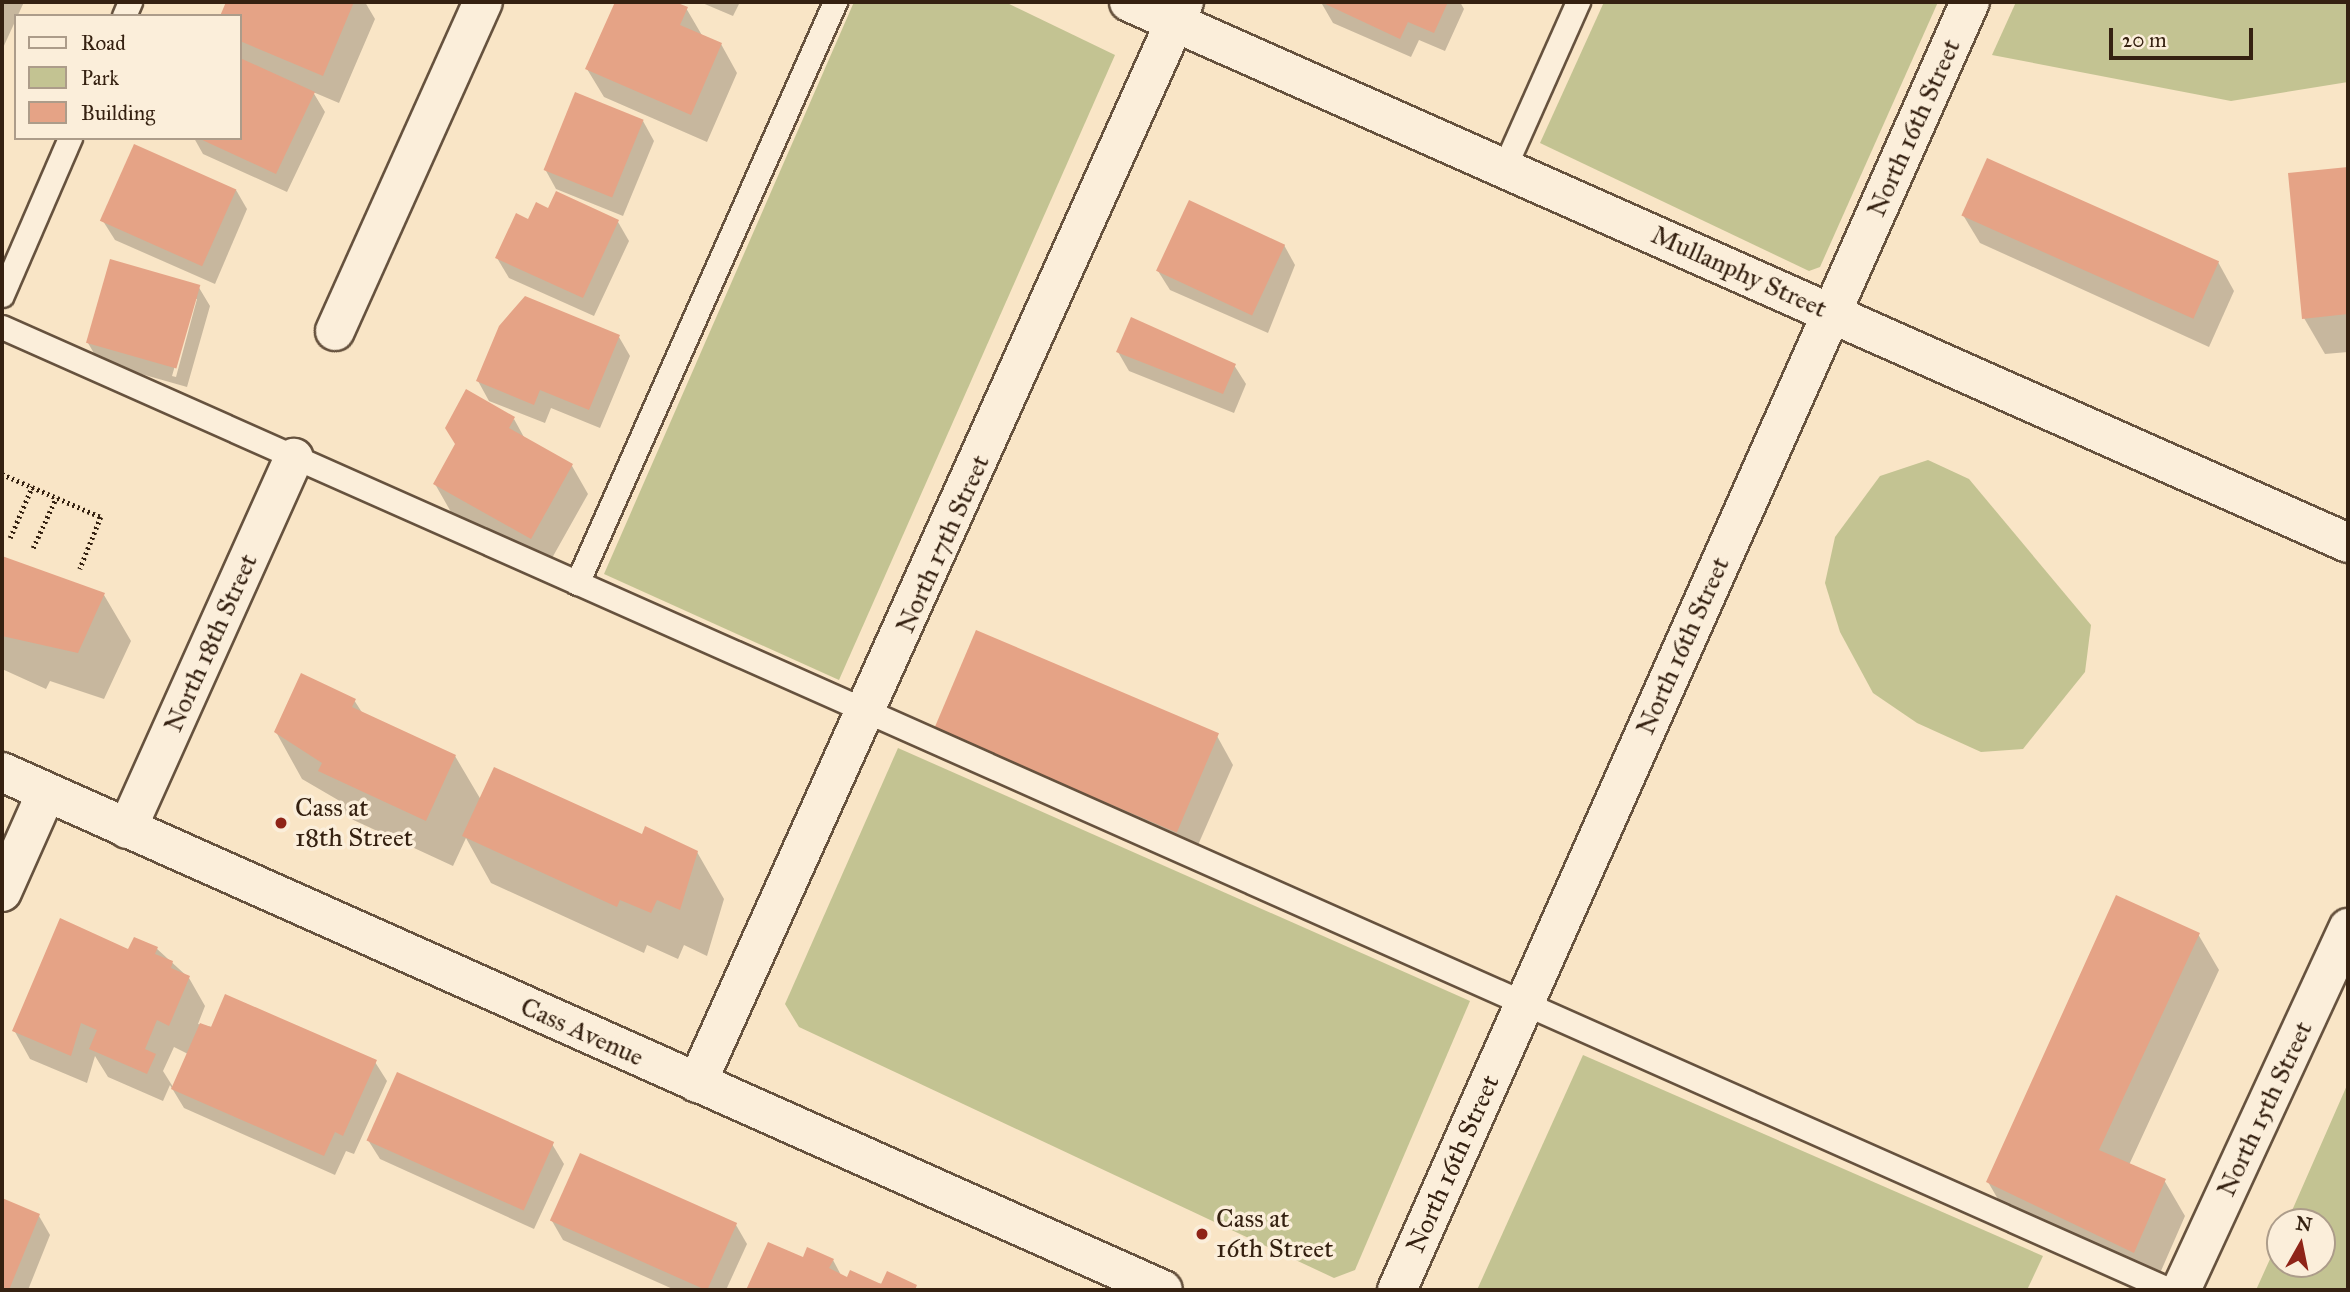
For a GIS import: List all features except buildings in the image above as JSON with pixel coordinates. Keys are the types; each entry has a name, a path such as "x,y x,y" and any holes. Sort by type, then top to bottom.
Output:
{"street":[{"path":"335,331 483,2"},
{"name":"Mullanphy Street","path":"1129,2 1179,12 1504,168 2348,542"},
{"name":"North 16th Street","path":"1396,1290 1970,2"},
{"name":"North 17th Street","path":"697,1083 869,713 1179,12"},
{"name":"North 18th Street","path":"127,829 294,458"},
{"name":"Cass Avenue","path":"2,772 1163,1290"},
{"path":"2,892 46,793"},
{"name":"North 15th Street","path":"2181,1290 2348,928"}],"lane":[{"path":"578,583 835,2"},
{"path":"1504,168 1578,2"},
{"path":"2,295 70,140"},
{"path":"2,327 2170,1290"}],"path":[{"path":"2,474 101,517 80,569"},
{"path":"10,538 32,487"},
{"path":"33,548 56,498"}],"green space":[{"path":"854,2 1005,2 1115,55 839,680 604,574"},
{"path":"1604,2 1938,2 1820,267 1809,271 1540,143"},
{"path":"2016,2 2348,2 2348,82 2231,101 1992,55"},
{"path":"1928,460 1969,479 2091,625 2085,672 2023,749 1981,752 1917,723 1873,693 1840,632 1825,583 1835,537 1880,476"},
{"path":"898,748 1470,1001 1355,1270 1334,1278 799,1027 785,1004"},
{"path":"1583,1055 2043,1256 2027,1290 1477,1290"},
{"path":"2348,1083 2348,1290 2256,1290 2266,1268 2266,1278 2336,1278 2336,1208 2293,1208"}],"place":[{"name":"Cass at 18th Street","path":"281,823"},
{"name":"Cass at 16th Street","path":"1202,1234"}]}
